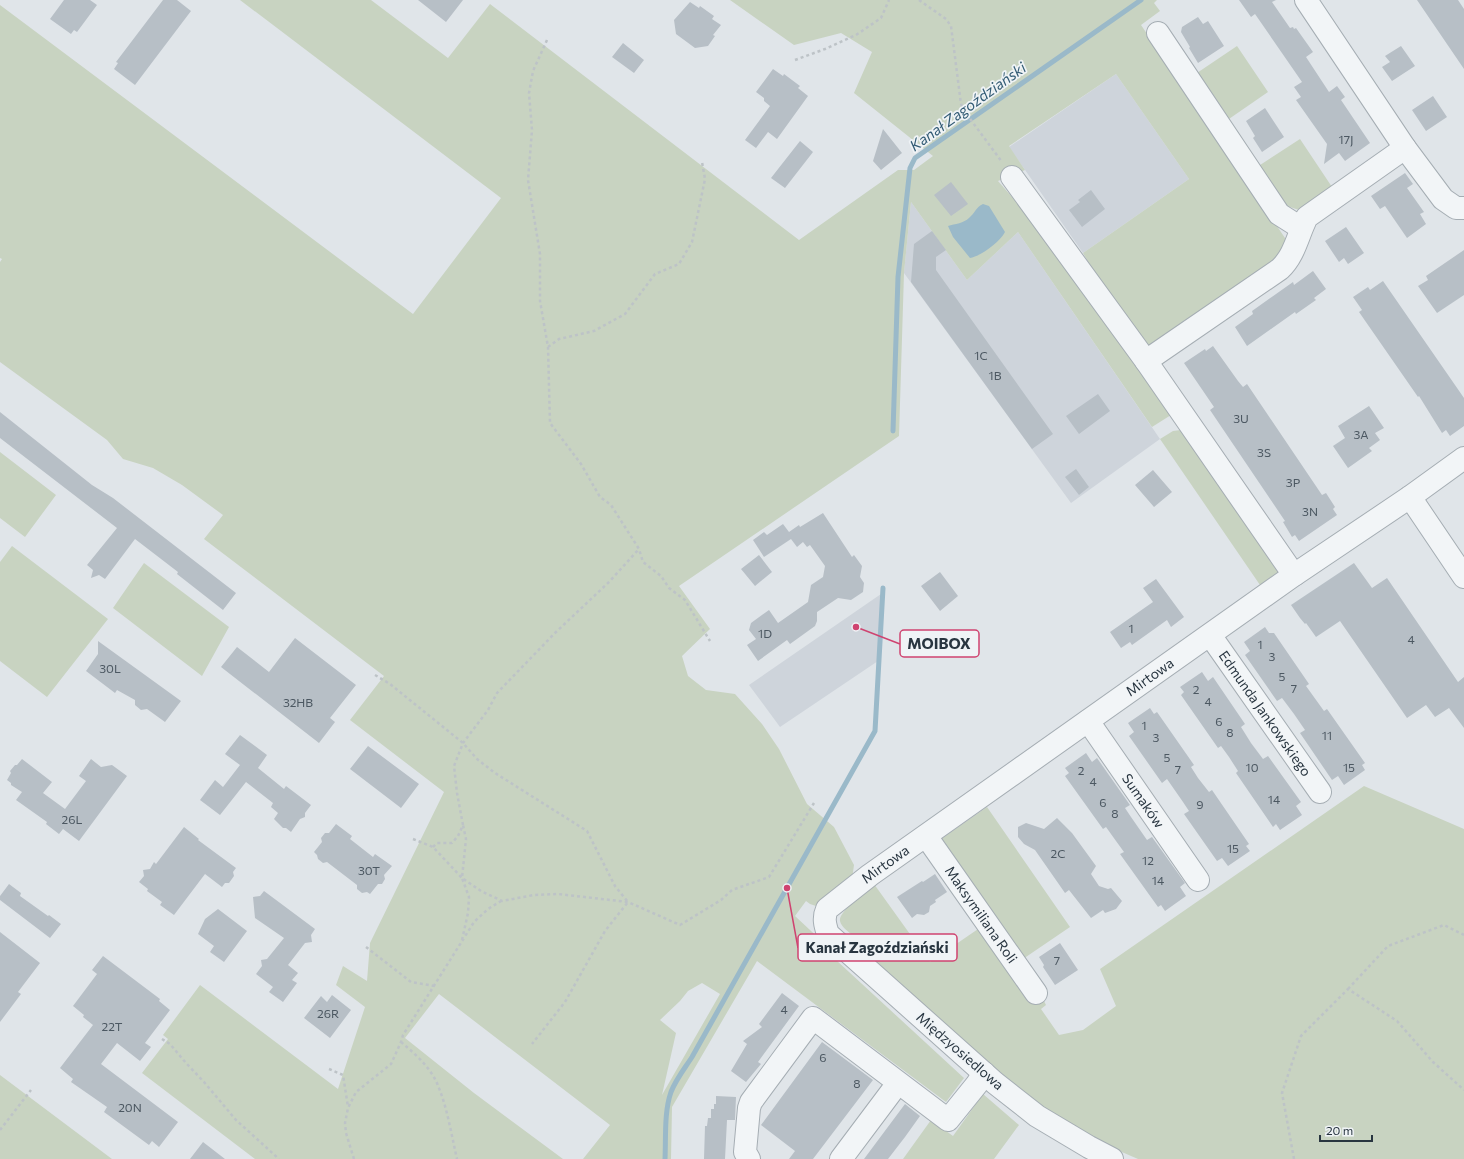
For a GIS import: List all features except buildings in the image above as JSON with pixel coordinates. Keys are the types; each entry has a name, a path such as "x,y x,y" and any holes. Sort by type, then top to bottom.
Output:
{"street":[{"path":"1306,0 1405,148 1443,199 1456,208 1464,208"},
{"path":"1158,33 1279,214 1301,228"},
{"path":"1146,361 1280,269 1292,253 1301,228 1307,217 1405,148"},
{"path":"1012,176 1146,361 1294,575"},
{"name":"Mirtowa","path":"824,924 824,915 827,909 870,875 1294,575 1410,497 1464,458"},
{"path":"1410,497 1464,577"},
{"name":"Edmunda Jankowskiego","path":"1210,634 1320,792"},
{"name":"Sumaków","path":"1088,722 1198,880"},
{"name":"Maksymiliana Roli","path":"926,836 1036,993"},
{"name":"Międzyosiedlowa","path":"824,924 828,934 984,1073 1037,1116 1112,1159"},
{"path":"748,1159 745,1152 749,1108 753,1098 813,1018 948,1120 984,1073"},
{"path":"841,1159 898,1083"}],"path":[{"path":"795,60 856,35 881,18 889,0"},
{"path":"919,0 946,19 951,26 961,104 974,125 1012,176"},
{"path":"547,40 533,71 529,93 532,130 528,180 540,254 540,301 548,347 550,423 581,464 600,496 611,505 639,549 643,562 661,576 669,588 685,600 710,641"},
{"path":"548,347 559,339 594,332 625,314 655,274 679,264 692,242 705,179 702,162"},
{"path":"462,942 468,913 468,897 462,878 466,839 457,793 454,766 463,743 488,710 497,693 555,633 610,582 639,549"},
{"path":"375,675 390,684 463,743 477,759 495,773 587,831 615,886 628,902"},
{"path":"354,1159 345,1123 348,1108 356,1092 391,1064 402,1042 402,1035 435,986 474,922 488,909 502,901 534,895 558,894 628,902 680,925 720,900 732,890 769,877 814,804"},
{"path":"433,847 437,843 452,844 458,836 463,824"},
{"path":"413,839 433,847 462,878 481,891 502,901"},
{"path":"532,1044 565,1002 605,931 628,902"},
{"path":"1294,1159 1282,1093 1301,1036 1388,946 1444,925 1464,935"},
{"path":"366,947 411,982 435,986"},
{"path":"1348,989 1397,1021 1433,1062 1464,1090"},
{"path":"162,1039 170,1044 236,1120 279,1159"},
{"path":"402,1042 420,1059 436,1081 444,1105 457,1159"},
{"path":"329,1069 343,1075 348,1108"},
{"path":"0,1130 31,1090"}],"shaded area":[{"path":"1116,74 1189,179 1083,253 1009,147"},
{"path":"911,202 967,280 1018,232 1160,439 1071,503 904,273"},
{"path":"881,594 878,661 780,727 749,685"}],"green space":[{"path":"240,0 371,0 448,58 490,4 799,240 898,170 914,170 933,156 854,93 872,52 841,33 794,45 730,0 1157,0 1154,3 1160,11 1141,25 1287,241 1283,256 1149,347 1109,299 1083,253 1189,179 1116,74 1009,146 1025,170 998,181 1050,240 1171,415 1152,427 1018,232 967,280 911,202 904,273 899,436 679,586 710,629 682,656 688,676 706,690 735,694 762,724 779,749 807,804 834,827 854,865 852,879 824,902 816,906 806,901 795,916 826,945 823,948 964,1078 946,1102 757,961 672,1107 671,1159 583,1159 610,1125 439,994 405,1038 474,1093 563,1159 255,1159 142,1073 168,1039 163,1035 200,985 338,1089 365,1007 336,985 343,966 367,981 370,943 444,792 350,720 384,676 204,539 223,515 182,485 153,468 123,459 107,440 0,362 0,262 2,259 0,258 0,5 413,314 501,198","holes":["702,983 720,994 662,1095 676,1033 660,1020 688,991"]},
{"path":"1237,46 1268,92 1226,121 1194,75"},
{"path":"1300,139 1332,187 1299,210 1281,204 1257,167"},
{"path":"1181,430 1278,572 1260,585 1160,439 1173,431"},
{"path":"0,452 56,495 25,537 0,518"},
{"path":"12,546 108,619 47,697 0,661 0,562"},
{"path":"144,563 229,627 202,676 113,608"},
{"path":"1364,786 1464,829 1464,1159 1138,1159 1107,1145 1078,1129 1021,1091 851,941 855,937 844,928 840,921 843,912 874,884 930,962 981,927 1041,995 1046,1005 1041,1009 1059,1035 1083,1030 1116,1006 1100,969"},
{"path":"987,807 1070,927 1020,961 938,841"},
{"path":"0,1075 112,1159 0,1159"},
{"path":"983,1094 1019,1125 994,1159 903,1159 931,1120 953,1136"}],"water":[{"path":"983,204 989,206 1005,232 1003,236 990,248 970,258 953,237 948,226 967,220"}],"waterway":[{"name":"Kanał Zagoździański","path":"893,431 898,277 910,168 915,158 1141,0"},
{"name":"Kanał Zagoździański","path":"665,1159 666,1116 673,1087 692,1057 875,731 883,588"}],"place":[{"name":"MOIBOX","path":"856,627"},
{"name":"Kanał Zagoździański","path":"787,888"}]}
